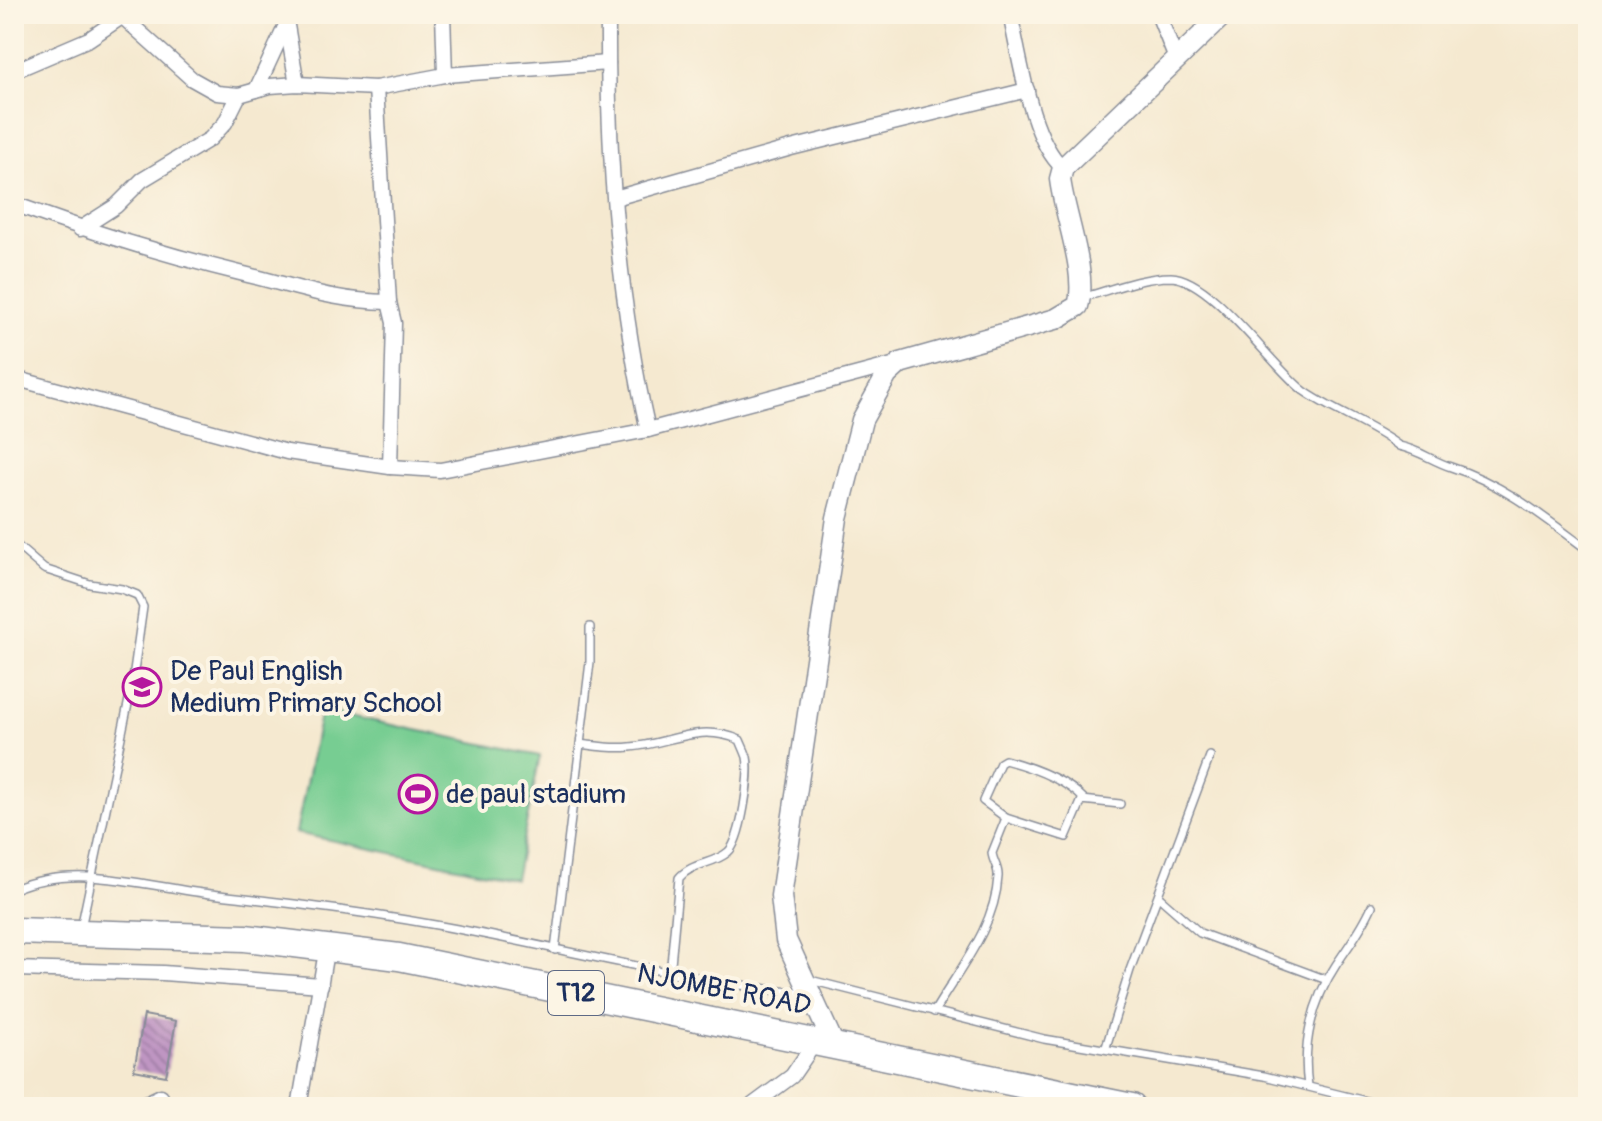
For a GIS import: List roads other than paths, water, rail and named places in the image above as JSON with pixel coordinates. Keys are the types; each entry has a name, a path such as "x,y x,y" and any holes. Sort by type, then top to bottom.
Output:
{"highway":[{"name":"NJOMBE ROAD","path":"14,931 245,938 399,957 1132,1107"}],"street":[{"path":"443,14 445,75"},
{"path":"608,14 615,198 632,355 648,430"},
{"path":"1010,14 1027,90 1047,149 1063,168"},
{"path":"1158,14 1176,59"},
{"path":"14,378 287,452 390,467 440,470 648,430 1056,319 1078,306 1080,298 1061,185 1063,168 1224,14"},
{"path":"14,71 56,55 125,16 192,79 217,93 239,95 297,84 376,88 445,75 608,63"},
{"path":"256,90 286,19"},
{"path":"286,19 297,84"},
{"path":"376,88 389,302 394,323 390,467"},
{"path":"615,198 791,148 1027,90"},
{"path":"80,229 116,206 142,180 210,139 225,123 239,95"},
{"path":"14,204 80,229 290,289 360,302 389,302"},
{"path":"750,1107 792,1076 825,1043 808,987 786,940 781,896 832,546 862,420 887,375 900,363"},
{"path":"299,1107 327,946"},
{"path":"14,969 163,973 321,985"},
{"path":"138,1107 161,1096"}],"lane":[{"path":"1080,298 1133,283 1182,279 1206,293 1239,323 1304,391 1399,446 1417,449 1452,467 1487,479 1588,550"},
{"path":"14,543 44,569 90,584 122,589 137,595 143,607 132,685 80,933"},
{"path":"555,950 590,662 590,627"},
{"path":"580,744 628,748 685,733 729,735 740,740 747,758 748,775 737,839 729,852 685,871 679,878 670,975"},
{"path":"1106,1047 1130,970 1160,898 1210,756"},
{"path":"1084,799 1066,837 1006,818 983,801 992,774 1005,760 1072,789 1084,799 1120,804"},
{"path":"934,1012 987,923 998,876 992,853 1006,818"},
{"path":"14,889 46,880 93,877 330,907 670,975 808,987 934,1012 1044,1039 1106,1047 1308,1086 1390,1107"},
{"path":"1160,898 1200,933 1327,980"},
{"path":"1308,1086 1306,1043 1327,980 1362,931 1372,906"}],"place":[{"name":"De Paul English Medium Primary School","path":"142,687"},
{"name":"de paul stadium","path":"418,794"}]}
